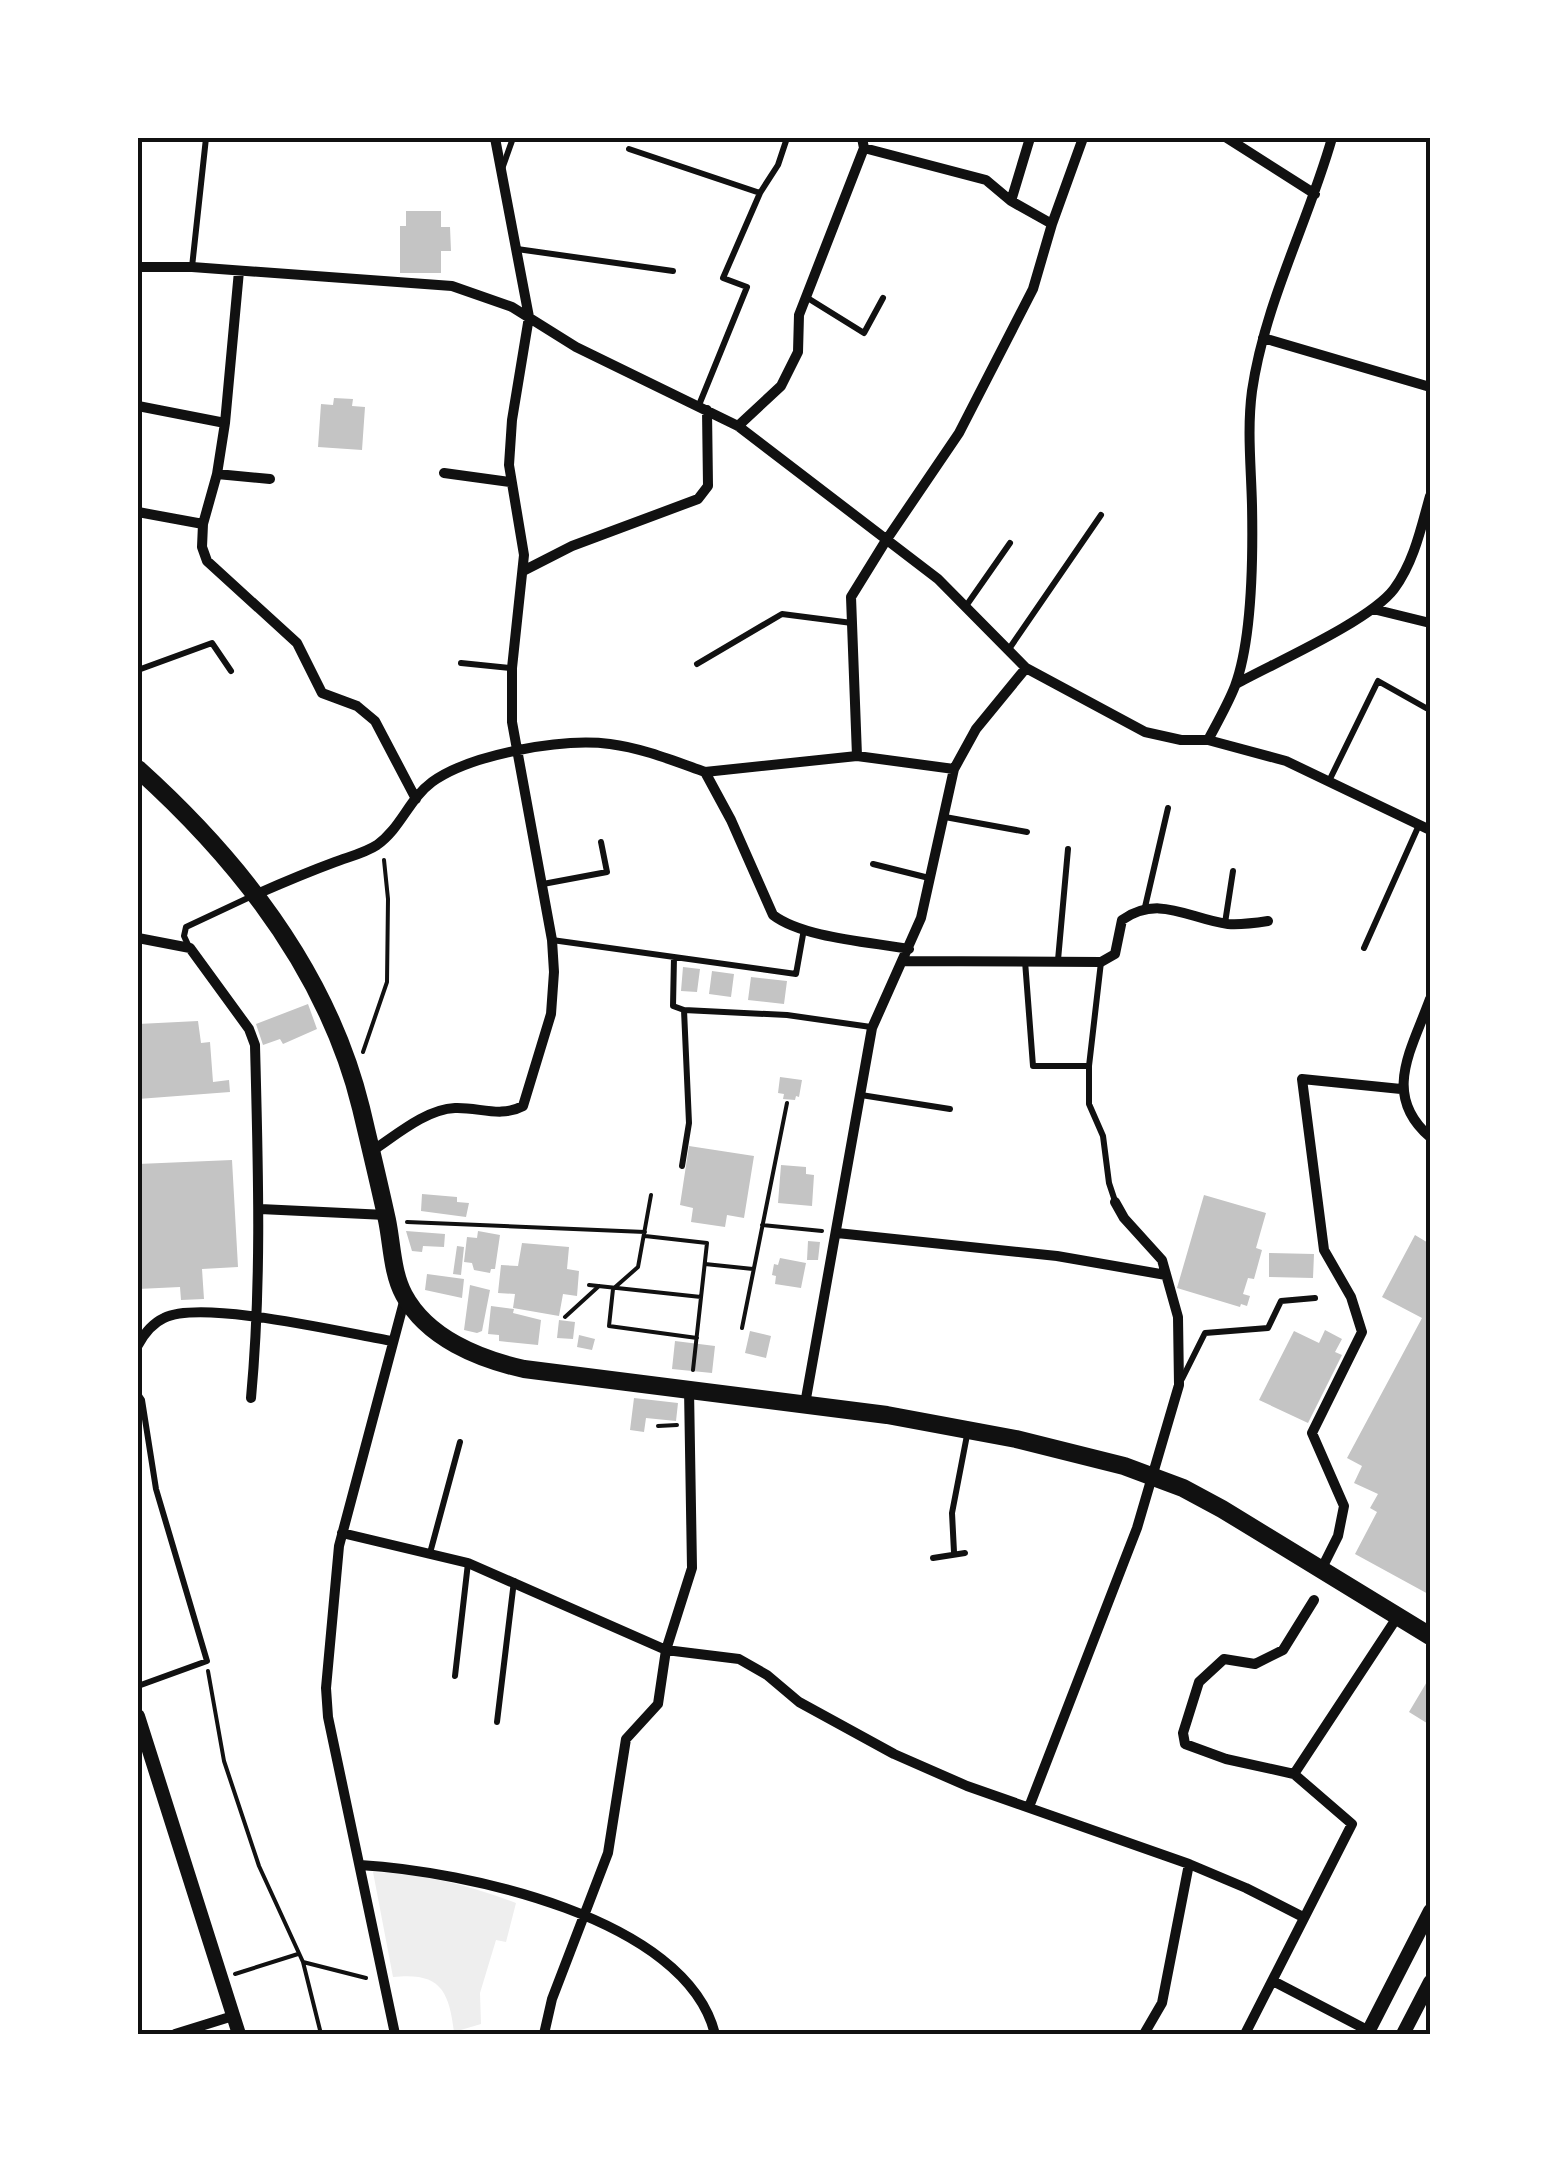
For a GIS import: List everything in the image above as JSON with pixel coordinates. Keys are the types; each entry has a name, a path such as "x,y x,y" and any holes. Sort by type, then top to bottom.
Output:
{"main road":[{"path":"138,768 196,822 257,894 308,976 348,1062 405,1297 433,1327 467,1351 524,1368 691,1380 805,1404 886,1414 1016,1439 1154,1476 1222,1509 1430,1636"}],"street":[{"path":"372,1151 425,1118 452,1108 510,1113 524,1106 551,1014 552,940 512,722 512,668 523,571 522,539 510,482 512,420 529,316 495,138"},
{"path":"1011,200 1030,138"},
{"path":"857,756 851,597 959,433 1033,289 1083,138"},
{"path":"1227,138 1315,194"},
{"path":"1208,740 1236,684 1251,580 1252,391 1263,338 1332,138"},
{"path":"738,426 781,386 798,352 799,315 863,143 986,180 1052,224"},
{"path":"138,267 192,267 452,286 529,316 576,348 738,426 884,542 938,579 1026,668 1145,732 1181,740 1208,740 1286,761 1425,827"},
{"path":"239,271 225,423 217,474 203,524 206,561 296,643 322,693 357,706 375,721 416,799"},
{"path":"1263,338 1430,387"},
{"path":"138,406 225,423"},
{"path":"523,571 572,546 698,499 708,486 703,407"},
{"path":"444,472 510,482"},
{"path":"217,474 270,479"},
{"path":"1236,684 1374,609 1393,590 1410,562 1430,496"},
{"path":"138,512 203,524"},
{"path":"1374,609 1430,623"},
{"path":"805,1404 872,1028 921,918 954,770 976,729 1026,668"},
{"path":"257,894 376,846 402,822 431,782 459,768 516,752 584,742 633,748 705,772 857,756 954,770"},
{"path":"705,772 732,820 773,914 804,929 909,949"},
{"path":"904,961 1101,962 1115,954 1122,920 1146,907 1180,911 1224,924 1268,921"},
{"path":"138,938 190,948 249,1028 254,1045 260,1209 258,1318 251,1398"},
{"path":"1430,999 1401,1089 1415,1122 1430,1137"},
{"path":"1322,1570 1338,1536 1344,1506 1312,1433 1362,1332 1350,1296 1324,1250 1302,1079 1401,1089"},
{"path":"1029,1807 1138,1528 1179,1385 1178,1318 1162,1260 1124,1218 1115,1202"},
{"path":"260,1209 386,1218"},
{"path":"837,1233 1018,1252 1166,1275"},
{"path":"395,2034 328,1717 326,1688 342,1532 405,1297"},
{"path":"138,1341 156,1323 191,1312 258,1318 392,1342"},
{"path":"544,2034 552,1999 608,1852 626,1739 658,1704 666,1650 692,1568 691,1380"},
{"path":"342,1532 468,1562 666,1650 739,1660 767,1675 799,1702 894,1754 966,1786 1189,1864 1303,1918"},
{"path":"1245,2034 1352,1824 1294,1774 1226,1759 1185,1744 1183,1733 1199,1682 1224,1659 1255,1664 1283,1650 1314,1600"},
{"path":"1294,1774 1398,1616"},
{"path":"138,1716 239,2034"},
{"path":"1144,2034 1162,2003 1189,1864"},
{"path":"360,1865 418,1868 483,1883 604,1922 639,1942 688,1983 725,2034"},
{"path":"1273,1980 1368,2032 1430,1911"},
{"path":"1403,2034 1430,1982"},
{"path":"175,2034 233,2016"},
{"path":"711,2018 714,2034"}],"lane":[{"path":"192,267 206,138"},
{"path":"502,170 512,138"},
{"path":"703,407 747,287 722,278 760,193 778,165 786,138"},
{"path":"630,149 760,193"},
{"path":"516,248 673,272"},
{"path":"805,296 864,332 884,298"},
{"path":"1009,649 1101,515"},
{"path":"965,607 1010,543"},
{"path":"697,664 782,614 852,622"},
{"path":"138,670 212,644 231,671"},
{"path":"460,664 512,668"},
{"path":"1329,782 1378,681 1426,708"},
{"path":"1146,907 1168,808"},
{"path":"941,816 1027,832"},
{"path":"1364,948 1425,827"},
{"path":"542,885 607,872 601,842"},
{"path":"1058,960 1068,849"},
{"path":"873,864 929,878"},
{"path":"1224,924 1233,871"},
{"path":"190,948 184,936 186,927 257,894"},
{"path":"552,940 796,974 804,929"},
{"path":"674,957 673,1006 684,1010 787,1015 872,1028"},
{"path":"1025,961 1033,1066 1089,1066"},
{"path":"1101,962 1089,1066 1089,1104 1102,1136 1115,1202"},
{"path":"682,1166 689,1123 684,1010"},
{"path":"861,1095 950,1108"},
{"path":"1179,1385 1205,1333 1268,1328 1282,1302 1316,1298"},
{"path":"138,1394 156,1489 207,1662 138,1686"},
{"path":"954,1552 952,1513 968,1430"},
{"path":"430,1553 460,1442"},
{"path":"932,1558 965,1553"},
{"path":"455,1676 468,1562"},
{"path":"497,1722 514,1581"}],"path":[{"path":"348,1062 363,1054 387,982 388,899 385,862 376,846"},
{"path":"742,1328 787,1103"},
{"path":"652,1195 638,1267 615,1288 609,1326 697,1338"},
{"path":"386,1218 645,1234 707,1243 691,1380"},
{"path":"762,1225 837,1233"},
{"path":"705,1264 753,1270"},
{"path":"589,1284 701,1297"},
{"path":"565,1316 599,1286"},
{"path":"658,1426 674,1425"},
{"path":"207,1662 224,1761 260,1866 303,1962 321,2034"},
{"path":"245,1971 299,1954"},
{"path":"303,1962 355,1975"}],"shaded area":[{"path":"373,1872 446,1882 516,1903 506,1942 496,1940 480,1993 481,2024 454,2032 449,2005 439,1986 421,1977 393,1977"}],"building":[{"path":"406,211 441,211 441,227 450,227 451,251 441,251 441,273 400,273 400,226 406,226"},
{"path":"334,398 353,399 352,406 365,407 362,450 318,447 321,404 333,405"},
{"path":"683,967 700,969 697,992 681,991"},
{"path":"712,971 734,974 731,997 709,994"},
{"path":"751,977 787,981 784,1004 748,1000"},
{"path":"308,1004 317,1029 283,1044 280,1039 263,1045 256,1024"},
{"path":"198,1021 201,1043 210,1042 213,1082 229,1080 230,1092 138,1099 138,1024"},
{"path":"780,1077 802,1080 799,1097 783,1099 784,1094 778,1093"},
{"path":"689,1146 754,1156 744,1218 727,1215 725,1227 691,1222 693,1208 680,1205"},
{"path":"232,1160 238,1267 202,1269 204,1299 181,1300 180,1287 138,1289 138,1164"},
{"path":"781,1165 806,1167 806,1174 814,1175 812,1206 778,1203"},
{"path":"422,1194 457,1197 457,1202 469,1203 466,1217 421,1211"},
{"path":"1204,1195 1266,1213 1256,1248 1262,1250 1254,1279 1248,1278 1243,1294 1250,1296 1247,1306 1177,1288"},
{"path":"406,1231 445,1234 444,1247 423,1246 422,1252 412,1251"},
{"path":"478,1231 500,1235 495,1269 490,1273 474,1270 472,1263 464,1262 467,1237 477,1238"},
{"path":"1415,1235 1430,1244 1430,1595 1355,1554 1377,1512 1370,1508 1378,1494 1354,1483 1362,1466 1347,1458 1422,1318 1382,1297"},
{"path":"808,1241 820,1242 818,1260 807,1260"},
{"path":"522,1243 569,1247 567,1269 579,1271 577,1296 563,1294 559,1316 513,1308 515,1294 498,1293 501,1265 518,1266"},
{"path":"457,1246 464,1247 461,1275 453,1274"},
{"path":"1269,1253 1314,1254 1313,1278 1269,1277"},
{"path":"780,1258 806,1263 801,1288 775,1284 774,1264 778,1265"},
{"path":"427,1274 464,1279 462,1298 425,1290"},
{"path":"470,1285 490,1290 482,1331 477,1333 464,1330"},
{"path":"491,1306 514,1309 513,1313 541,1320 538,1345 499,1341 499,1335 488,1334"},
{"path":"559,1320 575,1322 573,1339 557,1338"},
{"path":"1325,1330 1342,1339 1335,1352 1342,1355 1308,1423 1259,1400 1294,1331 1319,1343"},
{"path":"750,1331 771,1336 766,1358 745,1353"},
{"path":"579,1335 595,1339 592,1350 577,1347"},
{"path":"675,1341 715,1346 712,1373 672,1369"},
{"path":"634,1398 678,1403 676,1421 646,1418 644,1432 630,1430"},
{"path":"1430,1682 1430,1725 1409,1712"}]}
